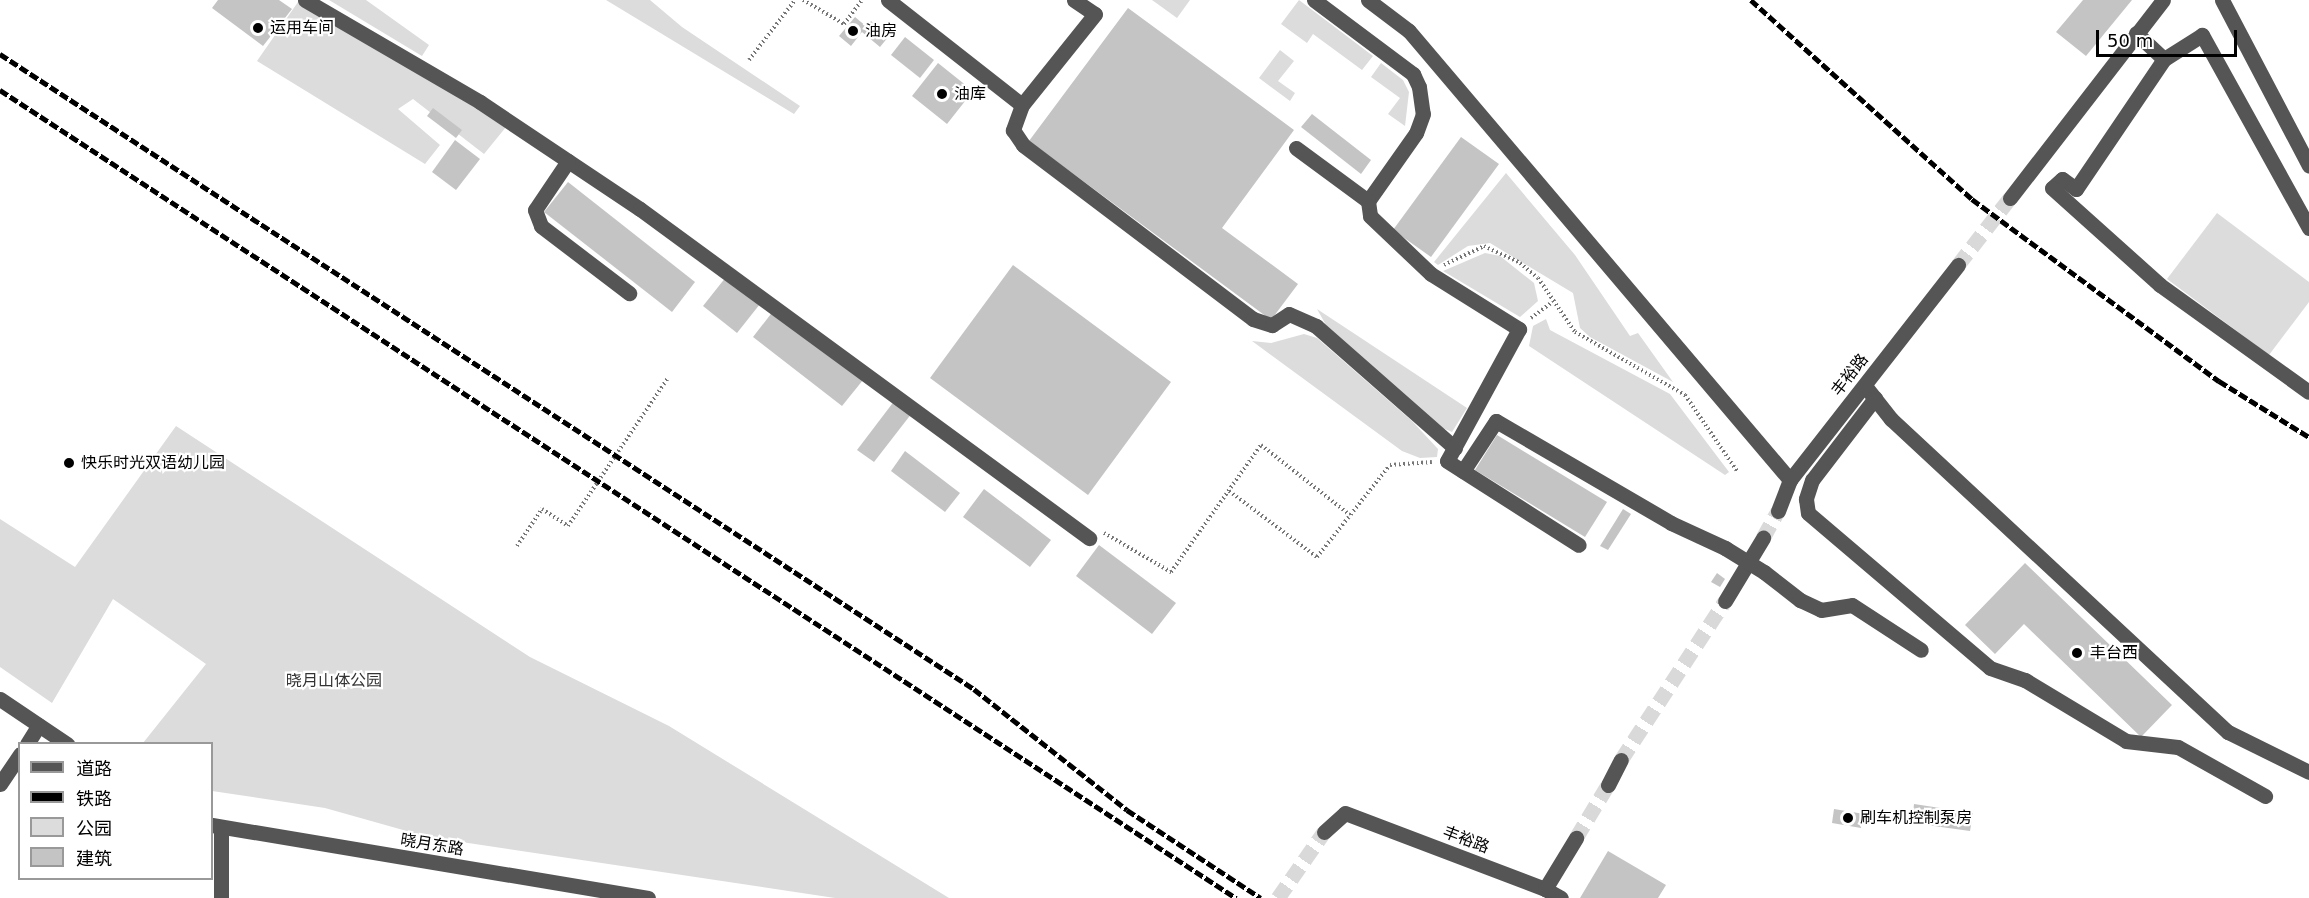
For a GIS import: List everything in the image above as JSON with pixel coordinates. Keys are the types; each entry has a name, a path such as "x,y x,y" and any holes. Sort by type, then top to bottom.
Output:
{"street":[{"path":"305,0 480,102 568,161 1091,532"},
{"path":"888,0 1022,105"},
{"path":"1074,0 1095,14 1022,105 1013,130 1023,145 1253,319 1272,325 1289,314 1316,326 1451,455 1463,471 1580,545"},
{"path":"1314,0 1413,74 1419,87 1423,114 1416,133 1368,201 1370,216 1431,274 1519,329 1451,455"},
{"path":"1368,0 1409,31 1790,480"},
{"path":"2010,198 2163,0"},
{"path":"2222,0 2307,158"},
{"path":"2136,33 2164,59"},
{"path":"2309,228 2202,35 2164,59 2076,189 2062,179 2052,188 2160,285 2309,392"},
{"path":"1296,148 1368,201"},
{"path":"568,161 535,210 541,226 629,293"},
{"name":"丰裕路","path":"1778,511 1790,480 1870,392 1958,265"},
{"path":"2265,796 2178,747 2126,741 2025,680 1990,668 1808,513 1806,499 1812,480 1870,392 1962,486 2228,732 2309,772"},
{"path":"1463,471 1496,421 1671,523 1725,548 1764,572 1800,600 1821,610 1852,605 1921,650"},
{"path":"1725,601 1762,538"},
{"path":"0,699 64,742"},
{"path":"28,742 39,725"},
{"path":"0,784 18,757"},
{"path":"1608,785 1622,760"},
{"name":"丰裕路","path":"1323,832 1345,813 1545,889"},
{"path":"216,827 221,898"},
{"name":"晓月东路","path":"216,827 648,898"},
{"path":"1561,898 1545,889 1576,838"}],"path":[{"path":"749,60 795,0"},
{"path":"803,0 844,24 862,0"},
{"path":"1431,274 1484,246 1520,262 1538,278 1552,302 1575,332 1685,395 1737,471"},
{"path":"1519,329 1552,302"},
{"path":"517,546 542,509 568,526 668,378"},
{"path":"1091,532 1171,572 1261,445 1350,515"},
{"path":"1229,491 1317,556 1390,465 1451,455"}],"green space":[{"path":"329,0 366,0 429,45 422,56"},
{"path":"606,0 650,0 682,27 800,106 794,114"},
{"path":"1152,0 1190,0 1177,18"},
{"path":"1299,0 1373,56 1362,70 1313,34 1307,43 1281,24"},
{"path":"298,2 418,66 506,127 484,154 413,99 398,109 440,145 425,164 257,61"},
{"path":"1280,50 1294,61 1278,81 1295,93 1290,101 1259,78"},
{"path":"1381,63 1403,80 1409,92 1405,126 1388,114 1400,98 1371,77"},
{"path":"1506,173 1575,255 1630,336 1638,333 1673,382 1590,337 1580,328 1573,293 1490,243 1468,246 1438,265 1434,262"},
{"path":"2217,213 2309,282 2309,302 2269,355 2167,279"},
{"path":"1485,253 1500,256 1534,283 1538,301 1520,317 1443,271"},
{"path":"1317,309 1467,408 1452,432 1438,426 1326,325"},
{"path":"1546,319 1550,330 1670,394 1729,472 1725,475 1529,346 1533,326"},
{"path":"1304,334 1317,338 1412,421 1438,449 1437,457 1420,458 1402,451 1252,341 1271,343"},
{"name":"晓月山体公园","path":"176,426 530,657 669,726 949,898 835,898 428,837 325,808 213,791 213,742 144,742 206,664 113,599 52,703 0,667 0,519 75,567"}],"building":[{"name":"运用车间","path":"218,0 279,0 292,9 263,46 212,8"},
{"path":"2083,0 2132,0 2086,56 2056,32"},
{"path":"1128,8 1294,130 1222,228 1298,284 1271,320 1029,141"},
{"path":"855,17 867,27 871,21 889,36 880,47 862,32 851,46 839,36"},
{"name":"油库","path":"905,37 934,60 920,78 891,55"},
{"name":"油库","path":"938,63 973,91 947,124 912,96"},
{"path":"433,108 462,130 456,138 427,116"},
{"path":"1312,114 1371,160 1361,174 1301,127"},
{"path":"1461,137 1499,164 1431,257 1393,230"},
{"path":"455,140 480,159 456,190 432,172"},
{"path":"568,182 695,282 672,312 544,212"},
{"path":"1013,265 1171,382 1088,495 930,378"},
{"path":"726,277 760,304 737,333 703,306"},
{"path":"774,310 863,380 842,406 753,337"},
{"path":"895,400 912,413 874,462 857,450"},
{"path":"1497,435 1607,502 1585,537 1475,470"},
{"path":"905,451 960,493 945,512 891,471"},
{"path":"984,489 1051,540 1030,567 963,517"},
{"path":"1623,509 1631,514 1608,550 1600,546"},
{"path":"1099,545 1176,603 1152,634 1076,576"},
{"path":"2025,563 2172,705 2141,737 2024,624 1995,654 1965,625"},
{"path":"1717,573 1725,579 1720,587 1711,582"},
{"path":"1914,804 1973,813 1970,831 1912,823"},
{"name":"刷车机控制泵房","path":"1834,809 1864,814 1861,828 1832,823"},
{"path":"1608,851 1666,885 1658,898 1580,898"}],"tunnel":[{"path":"1958,265 2010,198"},
{"path":"1763,538 1778,511"},
{"path":"1621,760 1725,601"},
{"path":"1576,838 1608,785"},
{"path":"1278,898 1324,832"}],"railway":[{"path":"1751,0 1972,199 2219,381 2309,437"},
{"path":"0,54 974,689 1127,810 1261,898"},
{"path":"0,90 1236,898"}],"place":[{"name":"运用车间","path":"258,28"},
{"name":"油房","path":"853,31"},
{"name":"油库","path":"942,94"},
{"name":"快乐时光双语幼儿园","path":"69,463"},
{"name":"丰台西","path":"2077,653"},
{"name":"刷车机控制泵房","path":"1848,818"}]}
